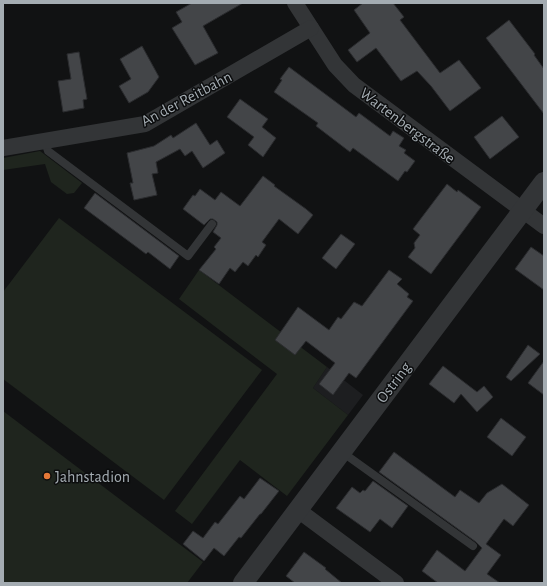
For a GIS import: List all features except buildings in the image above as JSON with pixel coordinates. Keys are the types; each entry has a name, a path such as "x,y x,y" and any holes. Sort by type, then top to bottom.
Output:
{"street":[{"name":"Wartenbergstraße","path":"295,3 335,65 354,85 544,226"},
{"name":"An der Reitbahn","path":"3,148 145,124 311,28"},
{"name":"Ostring","path":"243,583 544,182"},
{"path":"298,510 396,583"}],"lane":[{"path":"45,141 48,150 188,256 212,224"},
{"path":"341,452 473,546"}],"shaded area":[{"path":"40,151 82,183 74,193 67,194 51,182 45,164 3,170 3,158"},
{"path":"59,218 262,370 164,500 3,379 3,292"},
{"path":"199,270 327,367 313,388 348,415 287,496 240,460 192,524 175,511 277,374 179,299"},
{"path":"327,367 363,395 348,415 313,388"},
{"name":"Jahnstadion","path":"3,411 203,562 187,583 3,583"}],"place":[{"name":"Jahnstadion","path":"47,476"}]}
